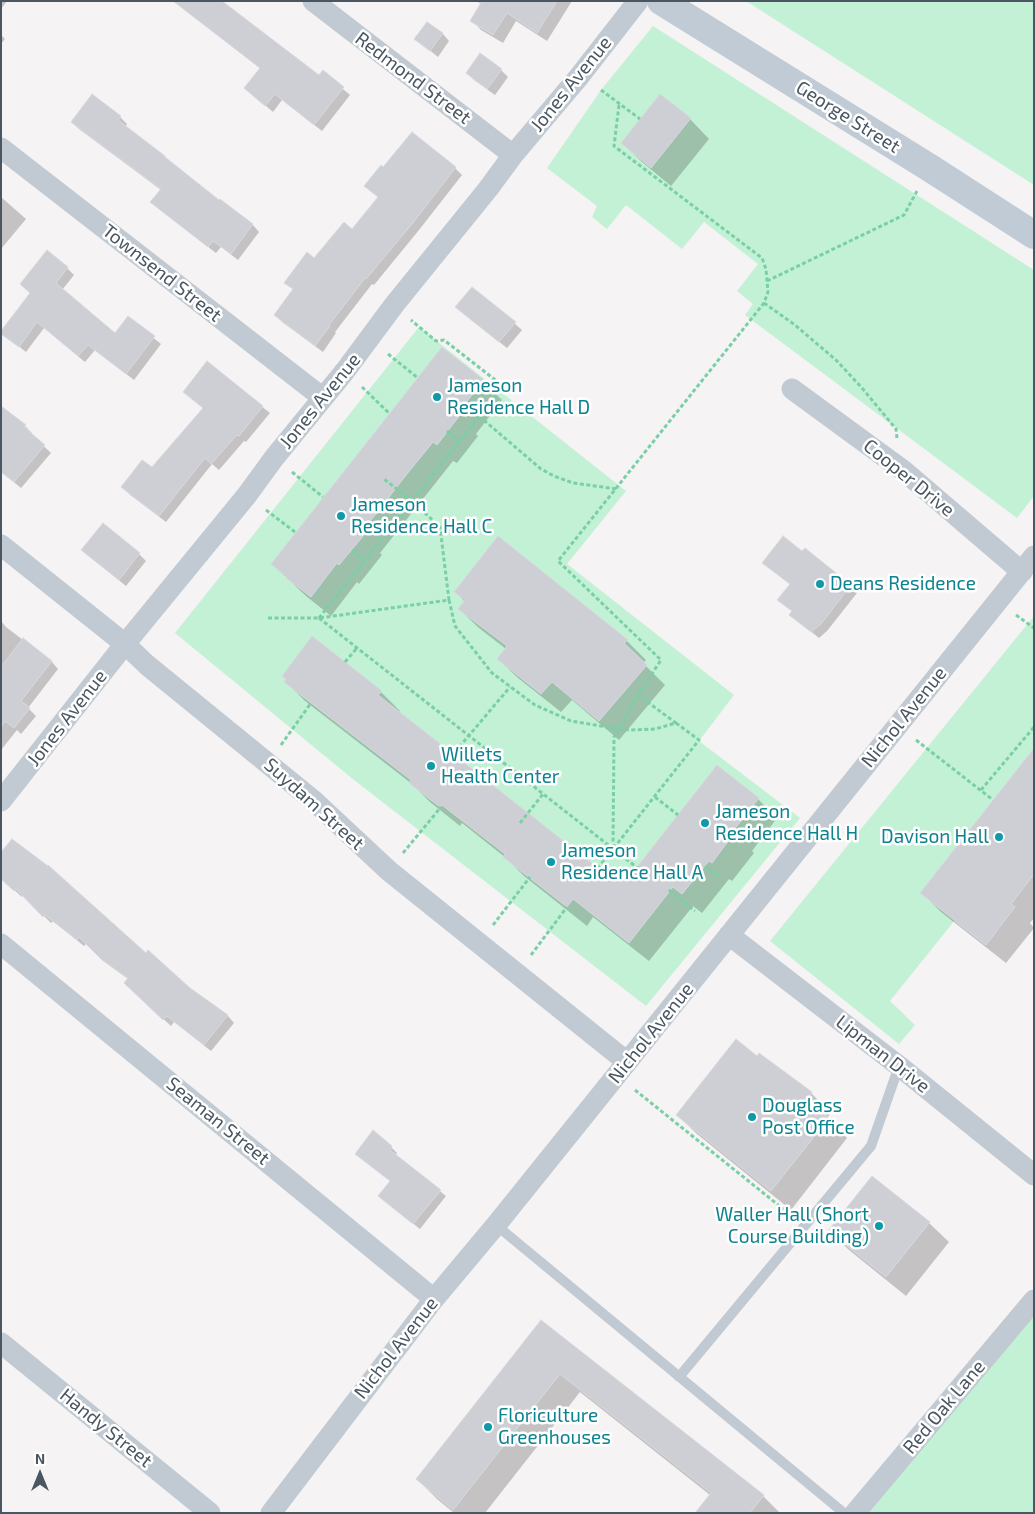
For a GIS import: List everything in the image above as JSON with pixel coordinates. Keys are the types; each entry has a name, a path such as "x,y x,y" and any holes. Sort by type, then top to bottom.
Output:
{"street":[{"name":"Redmond Street","path":"313,1 513,155"},
{"name":"Jones Avenue","path":"1,801 247,495 274,458 345,371 394,305 488,189 513,155 578,78 638,1"},
{"name":"George Street","path":"660,1 930,168 1034,235"},
{"name":"Townsend Street","path":"1,148 323,398"},
{"name":"Cooper Drive","path":"792,389 1028,564"},
{"name":"Suydam Street","path":"1,545 126,644 147,665 268,762 314,801 389,872 517,974 622,1069"},
{"name":"Nichol Avenue","path":"271,1513 434,1299 496,1225 1028,564"},
{"name":"Lipman Drive","path":"729,935 900,1066 1034,1175"},
{"name":"Seaman Street","path":"1,944 434,1299"},
{"name":"Red Oak Lane","path":"855,1513 1034,1300"},
{"name":"Handy Street","path":"1,1343 210,1513"}],"lane":[{"path":"679,1377 871,1146 900,1066"},
{"path":"496,1225 844,1513"}],"path":[{"path":"601,90 640,119"},
{"path":"613,848 614,737 661,660 558,561 764,303 768,292 766,269 762,258 614,146 620,105"},
{"path":"767,281 904,215 913,198"},
{"path":"764,303 795,325 836,360 862,388 896,429 904,471"},
{"path":"319,618 503,386 444,340 436,340 394,305"},
{"path":"369,339 418,378"},
{"path":"345,371 390,414"},
{"path":"479,416 541,469 554,476 573,483 616,489"},
{"path":"447,431 459,441"},
{"path":"274,458 323,497"},
{"path":"384,479 412,500 440,527 449,600 455,626 492,673 535,705 571,721 629,730 655,729 676,723"},
{"path":"247,495 295,532"},
{"path":"352,550 364,560"},
{"path":"268,618 319,618 449,600"},
{"path":"319,618 649,877"},
{"path":"345,662 357,648"},
{"path":"456,752 510,687"},
{"path":"598,868 699,740 638,695"},
{"path":"268,762 311,703"},
{"path":"898,726 993,800"},
{"path":"981,790 1034,726"},
{"path":"520,823 543,794"},
{"path":"654,797 678,815"},
{"path":"389,872 440,807"},
{"path":"735,832 750,842"},
{"path":"705,866 722,878"},
{"path":"479,944 530,877"},
{"path":"670,890 696,911"},
{"path":"517,974 567,907"},
{"path":"622,1069 805,1226"}],"green space":[{"path":"746,1 1034,1 1034,185"},
{"path":"653,26 1034,270 1034,496 1017,518 745,315 753,304 737,291 758,264 704,222 682,249 626,205 607,229 592,217 597,206 547,168 601,90"},
{"path":"419,327 626,491 567,564 734,695 699,741 800,818 646,1006 354,780 175,633"},
{"path":"1034,616 1034,748 920,893 955,920 890,1001 915,1025 899,1044 770,941"},
{"path":"1034,1311 1034,1513 867,1513"}],"building":[{"path":"173,1 222,1 319,75 323,70 344,87 314,125 275,94 265,106 244,88 260,68"},
{"path":"482,1 557,1 537,33 507,13 493,35 470,21"},
{"path":"427,22 443,33 430,51 414,39"},
{"path":"480,53 502,69 487,89 466,73"},
{"path":"92,94 121,116 118,120 219,200 253,224 231,254 213,241 208,247 150,202 161,189 71,122"},
{"path":"660,94 691,118 651,168 621,143"},
{"path":"412,132 456,167 412,224 365,278 315,346 274,315 293,289 284,283 307,252 314,258 344,222 352,229 378,197 364,186 381,165 383,167"},
{"path":"47,250 68,267 56,283 115,333 128,316 155,336 126,374 88,345 78,356 37,322 19,347 1,334 1,331 30,293 20,284"},
{"path":"472,287 516,322 499,342 455,307"},
{"path":"442,347 484,380 457,414 460,415 437,445 433,442 361,533 364,535 339,565 337,563 311,597 271,564"},
{"path":"207,361 263,406 239,436 237,435 211,464 205,458 159,516 121,487 142,460 152,467 203,408 183,392"},
{"path":"1,406 26,425 24,427 45,445 14,482 1,472"},
{"path":"103,523 140,553 119,580 81,550"},
{"path":"498,536 628,640 624,643 647,665 599,721 552,682 541,694 497,659 507,646 458,609 465,600 454,592"},
{"name":"Deans Residence","path":"783,536 802,551 805,548 851,585 821,624 811,632 789,615 792,611 777,600 790,584 762,563"},
{"path":"312,636 382,691 378,695 612,879 620,868 630,876 717,765 759,798 733,831 735,832 712,863 709,861 682,894 673,887 629,943 573,899 567,907 503,857 505,854 442,805 440,807 409,783 411,780 284,682 286,679 282,676"},
{"path":"23,638 52,661 21,701 30,708 14,728 5,721 1,727 1,667"},
{"name":"Davison Hall","path":"1034,748 1034,874 1011,904 1015,907 986,945 920,893"},
{"path":"12,839 48,865 146,953 148,950 190,988 228,1015 204,1045 167,1016 163,1020 124,983 128,978 102,960 79,937 77,940 45,915 43,917 16,889 14,891 1,879 1,852"},
{"name":"Douglass Post Office","path":"736,1039 757,1056 759,1053 812,1092 806,1102 829,1118 771,1191 676,1115"},
{"path":"373,1130 392,1146 390,1150 441,1190 413,1224 378,1196 390,1181 355,1154"},
{"name":"Waller Hall (Short Course Building)","path":"872,1176 930,1222 886,1277 828,1231"},
{"name":"Floriculture Greenhouses","path":"541,1320 764,1495 750,1513 695,1513 711,1493 560,1374 453,1510 416,1479"}],"place":[{"name":"Jameson Residence Hall D","path":"437,397"},
{"name":"Jameson Residence Hall C","path":"341,516"},
{"name":"Deans Residence","path":"820,584"},
{"name":"Willets Health Center","path":"431,766"},
{"name":"Jameson Residence Hall H","path":"705,823"},
{"name":"Davison Hall","path":"999,837"},
{"name":"Jameson Residence Hall A","path":"551,862"},
{"name":"Douglass Post Office","path":"752,1117"},
{"name":"Waller Hall (Short Course Building)","path":"879,1226"},
{"name":"Floriculture Greenhouses","path":"488,1427"}]}
